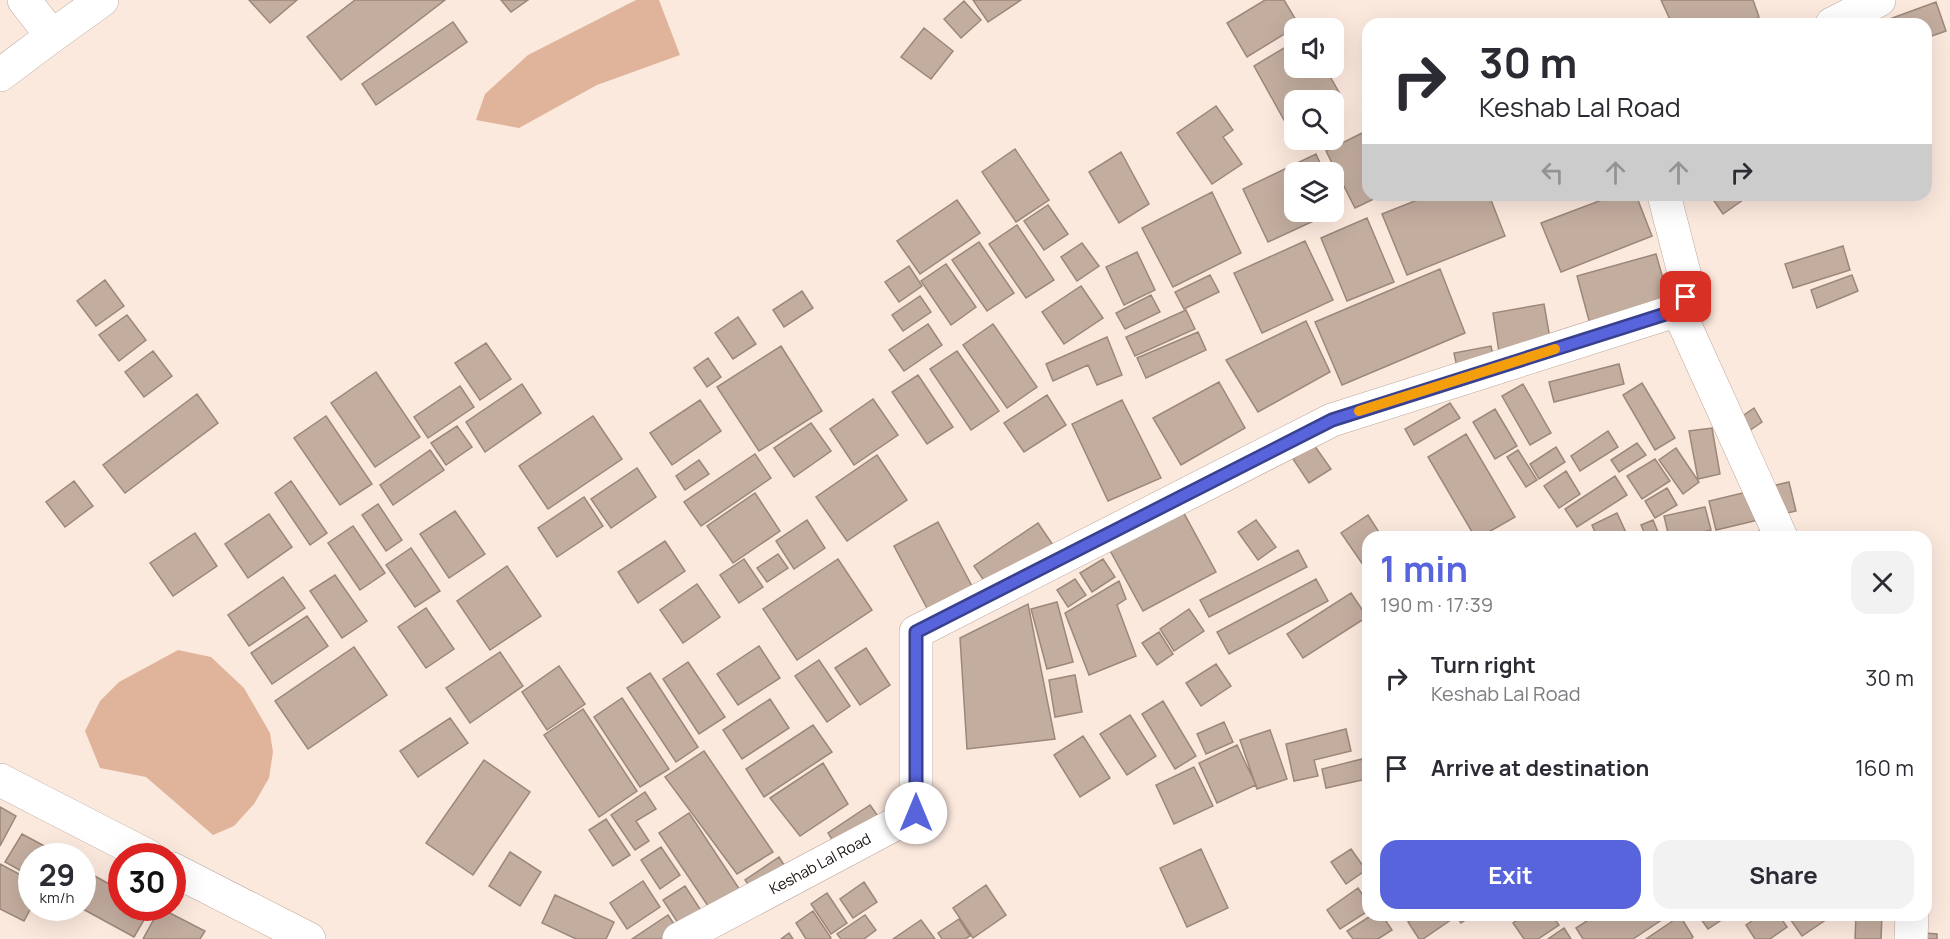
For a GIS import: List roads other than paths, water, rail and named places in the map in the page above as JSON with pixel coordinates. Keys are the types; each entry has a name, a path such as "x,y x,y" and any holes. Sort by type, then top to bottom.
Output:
{"main road":[{"path":"24,0 52,36"},
{"path":"0,75 102,0"},
{"path":"1844,18 1879,0"},
{"path":"1666,201 1687,284 1686,297 1678,310 1778,531"},
{"name":"Keshab Lal Road","path":"679,939 916,813 916,632 1332,420 1678,310"},
{"path":"0,780 123,843"},
{"path":"186,876 309,939"},
{"path":"1911,921 1911,939"}]}
